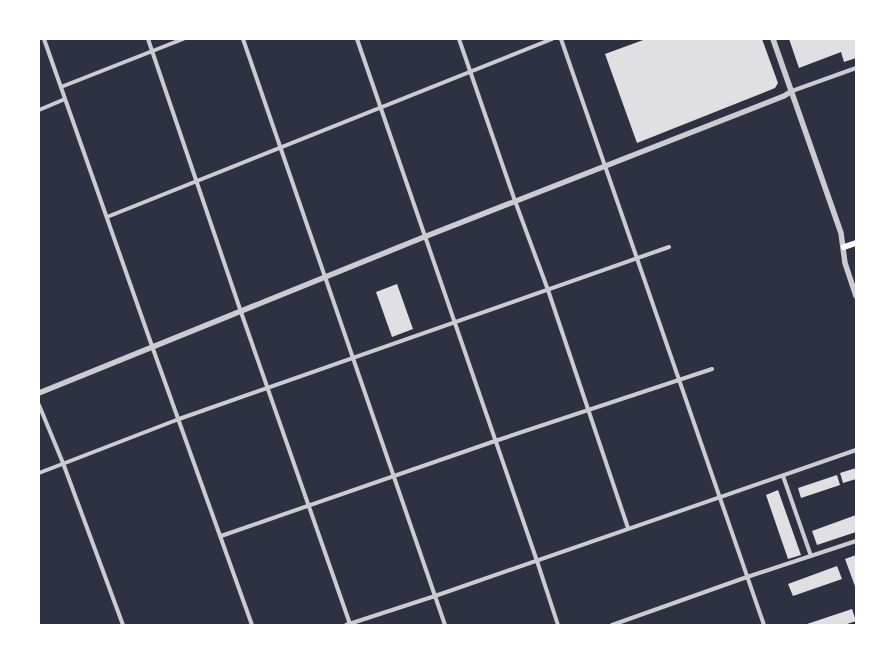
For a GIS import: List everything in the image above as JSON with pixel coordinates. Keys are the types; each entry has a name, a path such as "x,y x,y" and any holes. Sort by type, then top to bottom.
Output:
{"main road":[{"path":"844,247 856,243"}],"street":[{"path":"44,39 252,625"},
{"path":"148,39 309,506 348,624 435,596 856,450"},
{"path":"61,87 183,39"},
{"path":"243,39 324,278 353,357 445,625"},
{"path":"356,39 496,440 558,625"},
{"path":"459,39 515,201 548,290 628,528"},
{"path":"107,217 552,39"},
{"path":"561,39 638,258 746,577 764,625"},
{"path":"773,39 841,233 845,263 856,296"},
{"path":"39,393 424,237 784,96 792,91 856,68"},
{"path":"39,110 65,99"},
{"path":"39,473 267,387 670,247"},
{"path":"221,536 496,440 712,369"},
{"path":"39,405 63,463 123,625"},
{"path":"783,476 811,556"},
{"path":"612,625 746,577 856,541"}],"building":[{"path":"646,39 762,39 778,83 775,88 637,143 605,54"},
{"path":"789,39 856,39 856,58 844,62 841,52 799,68"},
{"path":"397,284 413,329 392,337 376,292"},
{"path":"856,468 856,479 843,483 840,473"},
{"path":"837,475 840,485 801,498 798,488"},
{"path":"778,490 801,555 788,559 766,495"},
{"path":"856,515 856,532 817,545 812,531"},
{"path":"856,555 856,589 845,559"},
{"path":"837,566 842,579 793,596 788,584"},
{"path":"852,609 856,621 844,625 804,625"}]}
